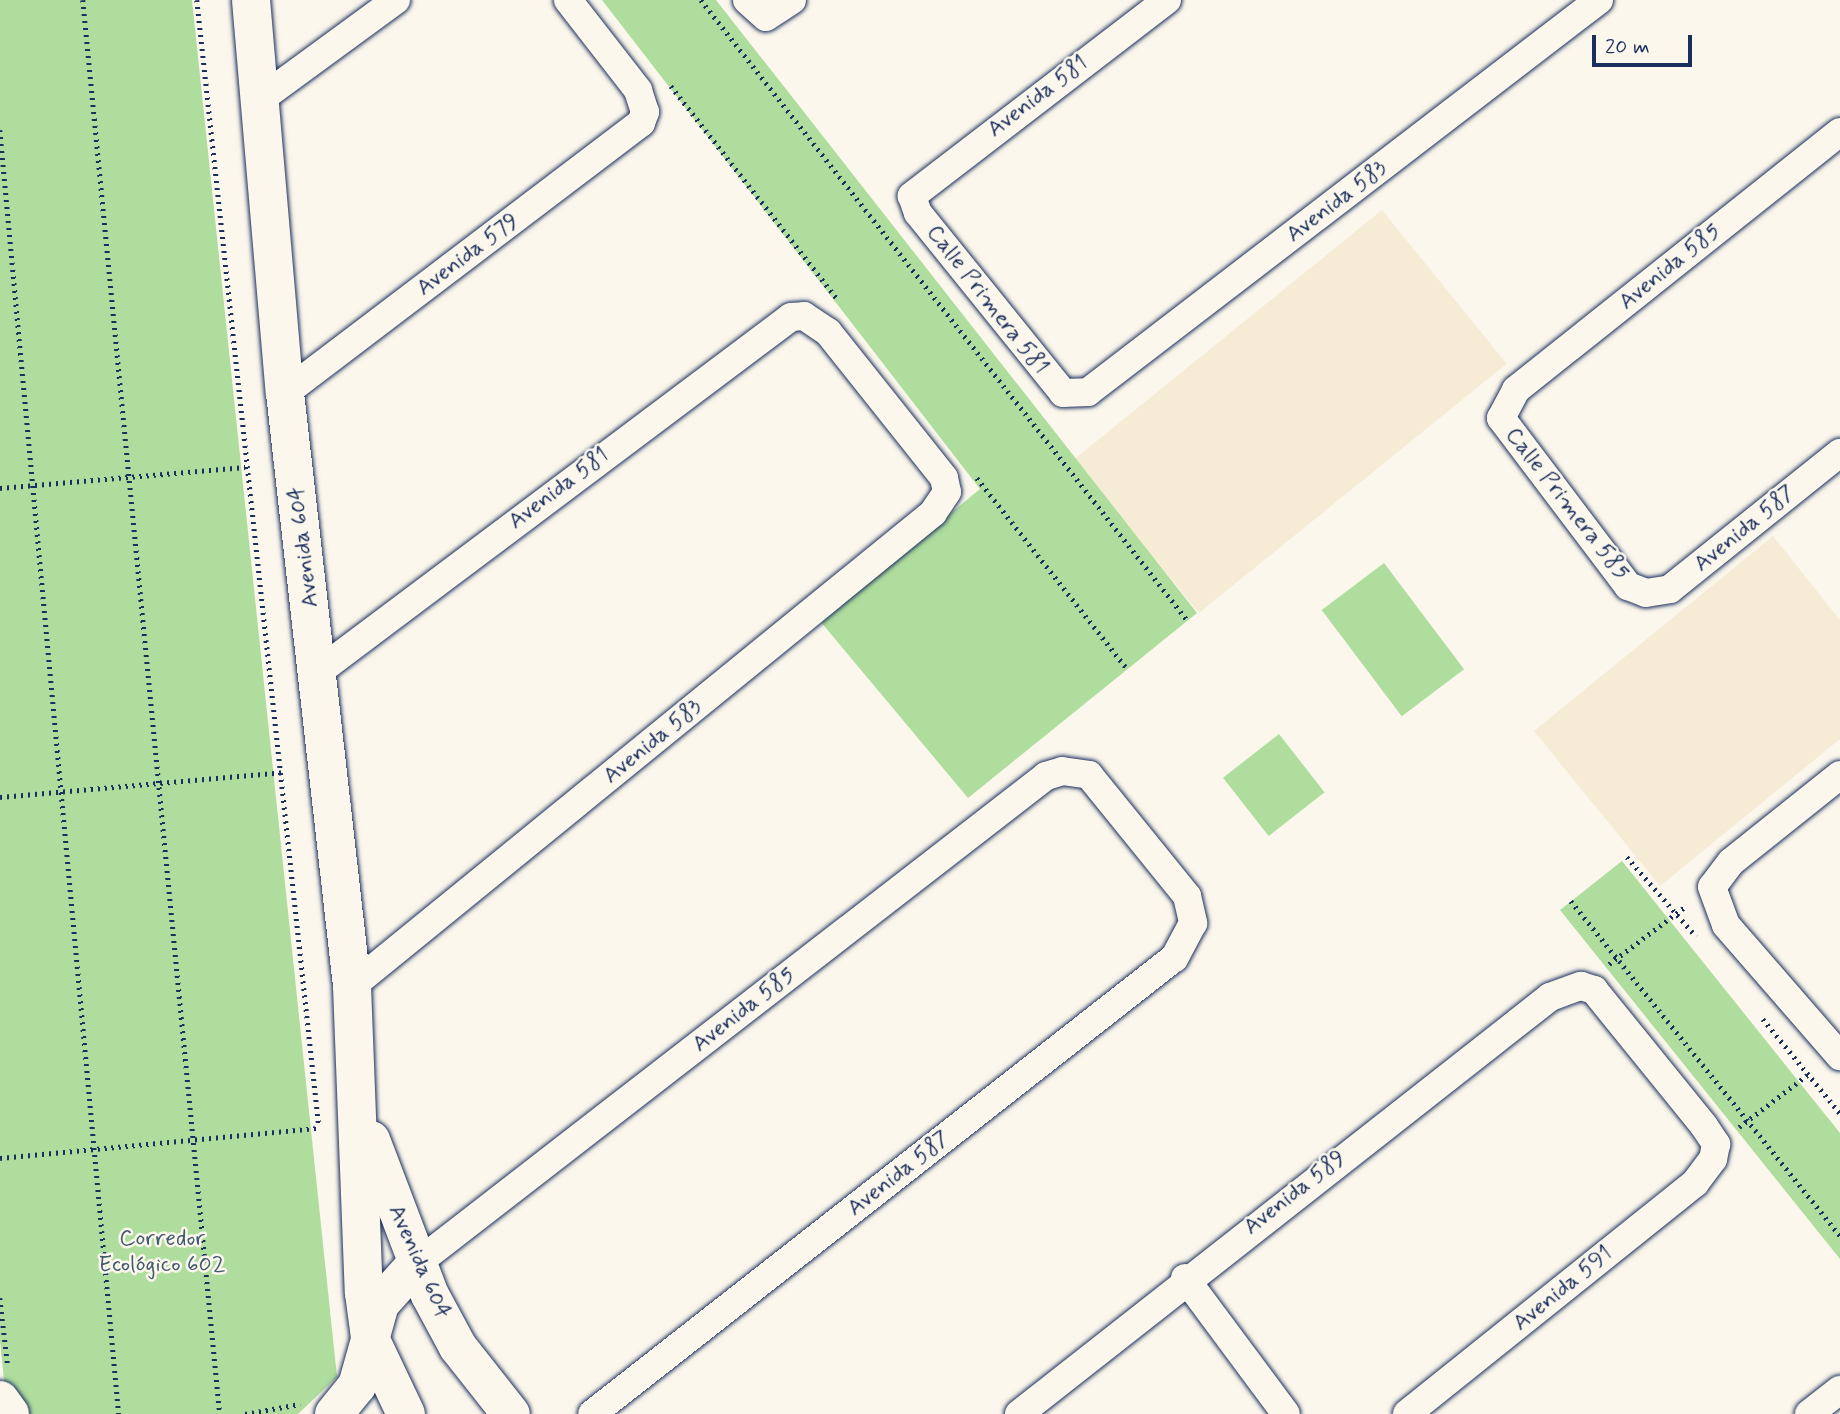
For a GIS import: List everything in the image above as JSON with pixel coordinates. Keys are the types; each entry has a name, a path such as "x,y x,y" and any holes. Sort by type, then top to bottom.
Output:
{"street":[{"name":"Avenida 604","path":"251,0 285,393 352,986 360,1094 360,1221 370,1338 357,1386 321,1408"},
{"path":"258,101 396,0"},
{"name":"Avenida 579","path":"285,393 631,133 645,112 638,90 568,0"},
{"path":"757,8 792,0"},
{"name":"Avenida 581","path":"912,196 1167,0"},
{"name":"Avenida 583","path":"1071,395 1088,392 1599,0"},
{"name":"Avenida 585","path":"1504,407 1516,390 1840,132"},
{"name":"Calle Primera 581","path":"912,196 918,213 1054,386 1071,395"},
{"name":"Avenida 581","path":"318,672 776,325 804,316 828,332 937,465 947,492"},
{"name":"Calle Primera 585","path":"1504,407 1508,431 1628,586 1646,593"},
{"name":"Avenida 587","path":"1646,593 1670,589 1840,453"},
{"name":"Avenida 583","path":"352,986 933,513 947,492"},
{"name":"Avenida 585","path":"416,1264 1046,776 1077,770 1098,785 1187,896 1193,923"},
{"path":"1838,1055 1726,925 1712,887 1731,862 1840,775"},
{"name":"Avenida 587","path":"592,1414 1174,958 1193,923"},
{"path":"1581,986 1604,999 1715,1152"},
{"name":"Avenida 589","path":"1019,1414 1185,1278 1550,997 1581,986"},
{"name":"Avenida 604","path":"360,1094 388,1193 416,1264 458,1347 511,1414"},
{"name":"Avenida 591","path":"1407,1414 1695,1183 1715,1152"},
{"path":"370,1338 387,1292 416,1264"},
{"path":"1185,1278 1286,1414"},
{"name":"Avenida 604","path":"370,1338 406,1414"},
{"path":"5,1387 10,1414"},
{"path":"1810,1414 1840,1390"}],"path":[{"path":"83,0 220,1414"},
{"path":"197,0 245,467 283,772 320,1141"},
{"path":"701,0 1188,621"},
{"path":"0,130 119,1414"},
{"path":"0,488 245,467"},
{"path":"0,797 283,772"},
{"path":"1581,986 1712,887"},
{"path":"1571,901 1840,1236"},
{"path":"1715,1152 1748,1121 1838,1055"},
{"path":"0,1158 193,1137 319,1128"},
{"path":"0,1298 5,1387"},
{"path":"245,1414 321,1408"}],"shaded area":[{"path":"1382,210 1507,364 1199,613 1074,459"},
{"path":"1773,536 1840,620 1840,739 1660,886 1534,731"}],"green space":[{"name":"Corredor Ecológico 602","path":"0,0 192,0 337,1377 298,1414 23,1414 5,1390 0,1341"},
{"path":"602,0 716,0 1197,613 968,798 820,621 980,489"},
{"path":"1384,563 1464,669 1402,716 1322,610"},
{"path":"1279,734 1325,792 1269,836 1223,778"},
{"path":"1622,861 1840,1133 1840,1259 1560,910"}]}
